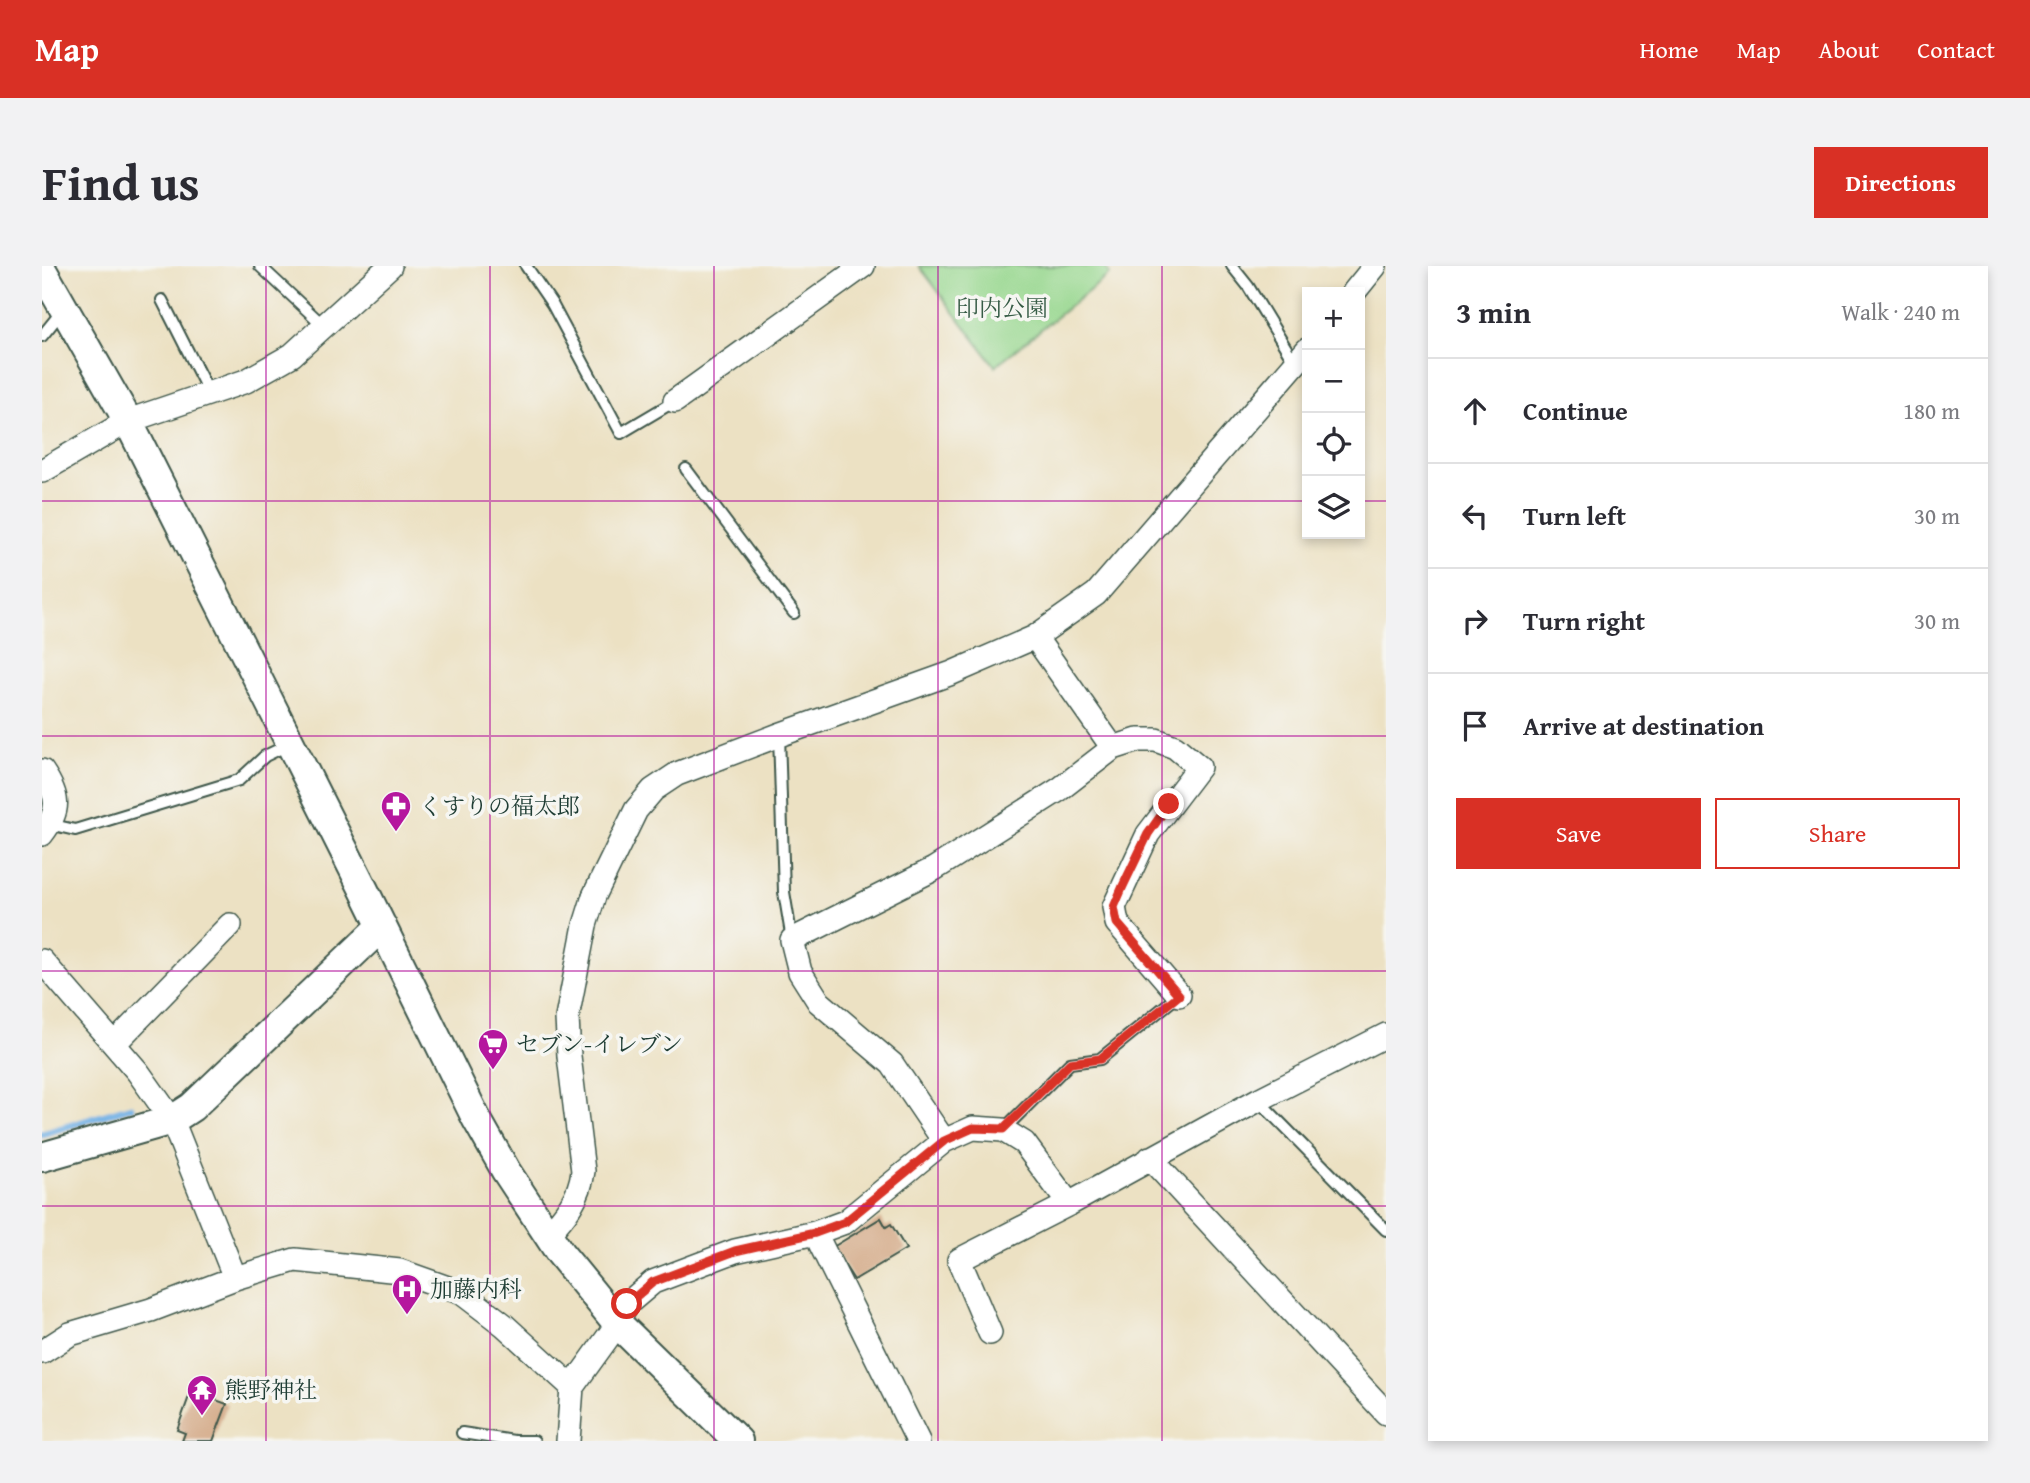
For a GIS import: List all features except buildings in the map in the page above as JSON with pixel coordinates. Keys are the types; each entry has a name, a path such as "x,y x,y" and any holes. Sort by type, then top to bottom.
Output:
{"street":[{"path":"42,471 128,421 246,381 292,355 390,266"},
{"path":"675,401 863,266"},
{"path":"1358,287 1375,266"},
{"path":"42,270 128,421 476,1118 506,1171 547,1234 617,1323 738,1441"},
{"path":"547,1234 564,1217 572,1204 581,1184 583,1171 567,1018 585,925 594,896 636,810 653,790 677,774 952,673 1035,637 1067,616 1096,594 1301,356"},
{"path":"1035,637 1113,748"},
{"path":"944,1141 892,1064 819,1002 800,971 792,940 934,869 1060,789 1113,748 1138,740 1156,740 1175,747 1199,767 1148,834 1114,907 1117,923 1179,995"},
{"path":"42,771 53,787 57,804 46,829"},
{"path":"114,1044 230,925"},
{"path":"42,1157 172,1120 192,1107 382,926"},
{"path":"42,961 138,1072 172,1120 235,1278"},
{"path":"990,1333 959,1260 1069,1204 1258,1100 1386,1035"},
{"path":"568,1441 572,1387 617,1323 627,1304 653,1282 735,1251 815,1233 845,1222 944,1141 973,1128 1003,1129 1024,1143 1069,1204"},
{"path":"1150,1158 1386,1413"},
{"path":"815,1233 918,1441"},
{"path":"42,1352 70,1334 151,1310 235,1278 295,1259 400,1271 462,1293 504,1325 572,1387"}],"lane":[{"path":"260,266 324,326"},
{"path":"526,266 552,304 621,433 675,401"},
{"path":"1232,266 1301,356"},
{"path":"162,300 209,393"},
{"path":"42,336 65,308"},
{"path":"686,469 794,613"},
{"path":"779,735 784,892 792,940"},
{"path":"46,829 75,830 239,780 265,757 290,744"},
{"path":"1003,1129 1070,1063 1100,1059 1179,995"},
{"path":"1258,1100 1386,1230"},
{"path":"463,1433 514,1441 534,1441"}],"green space":[{"name":"印内公園","path":"919,266 1104,266 1110,274 995,366"}],"waterway":[{"path":"42,1134 131,1107"}],"place":[{"name":"くすりの福太郎","path":"396,833"},
{"name":"セブン-イレブン","path":"493,1071"},
{"name":"加藤内科","path":"407,1316"},
{"name":"熊野神社","path":"202,1417"}],"route":[{"path":"627,1304 653,1282 735,1251 815,1233 845,1222 944,1141 973,1128 1003,1129 1070,1063 1100,1059 1179,995 1117,923 1114,907 1148,834 1169,804"}]}
